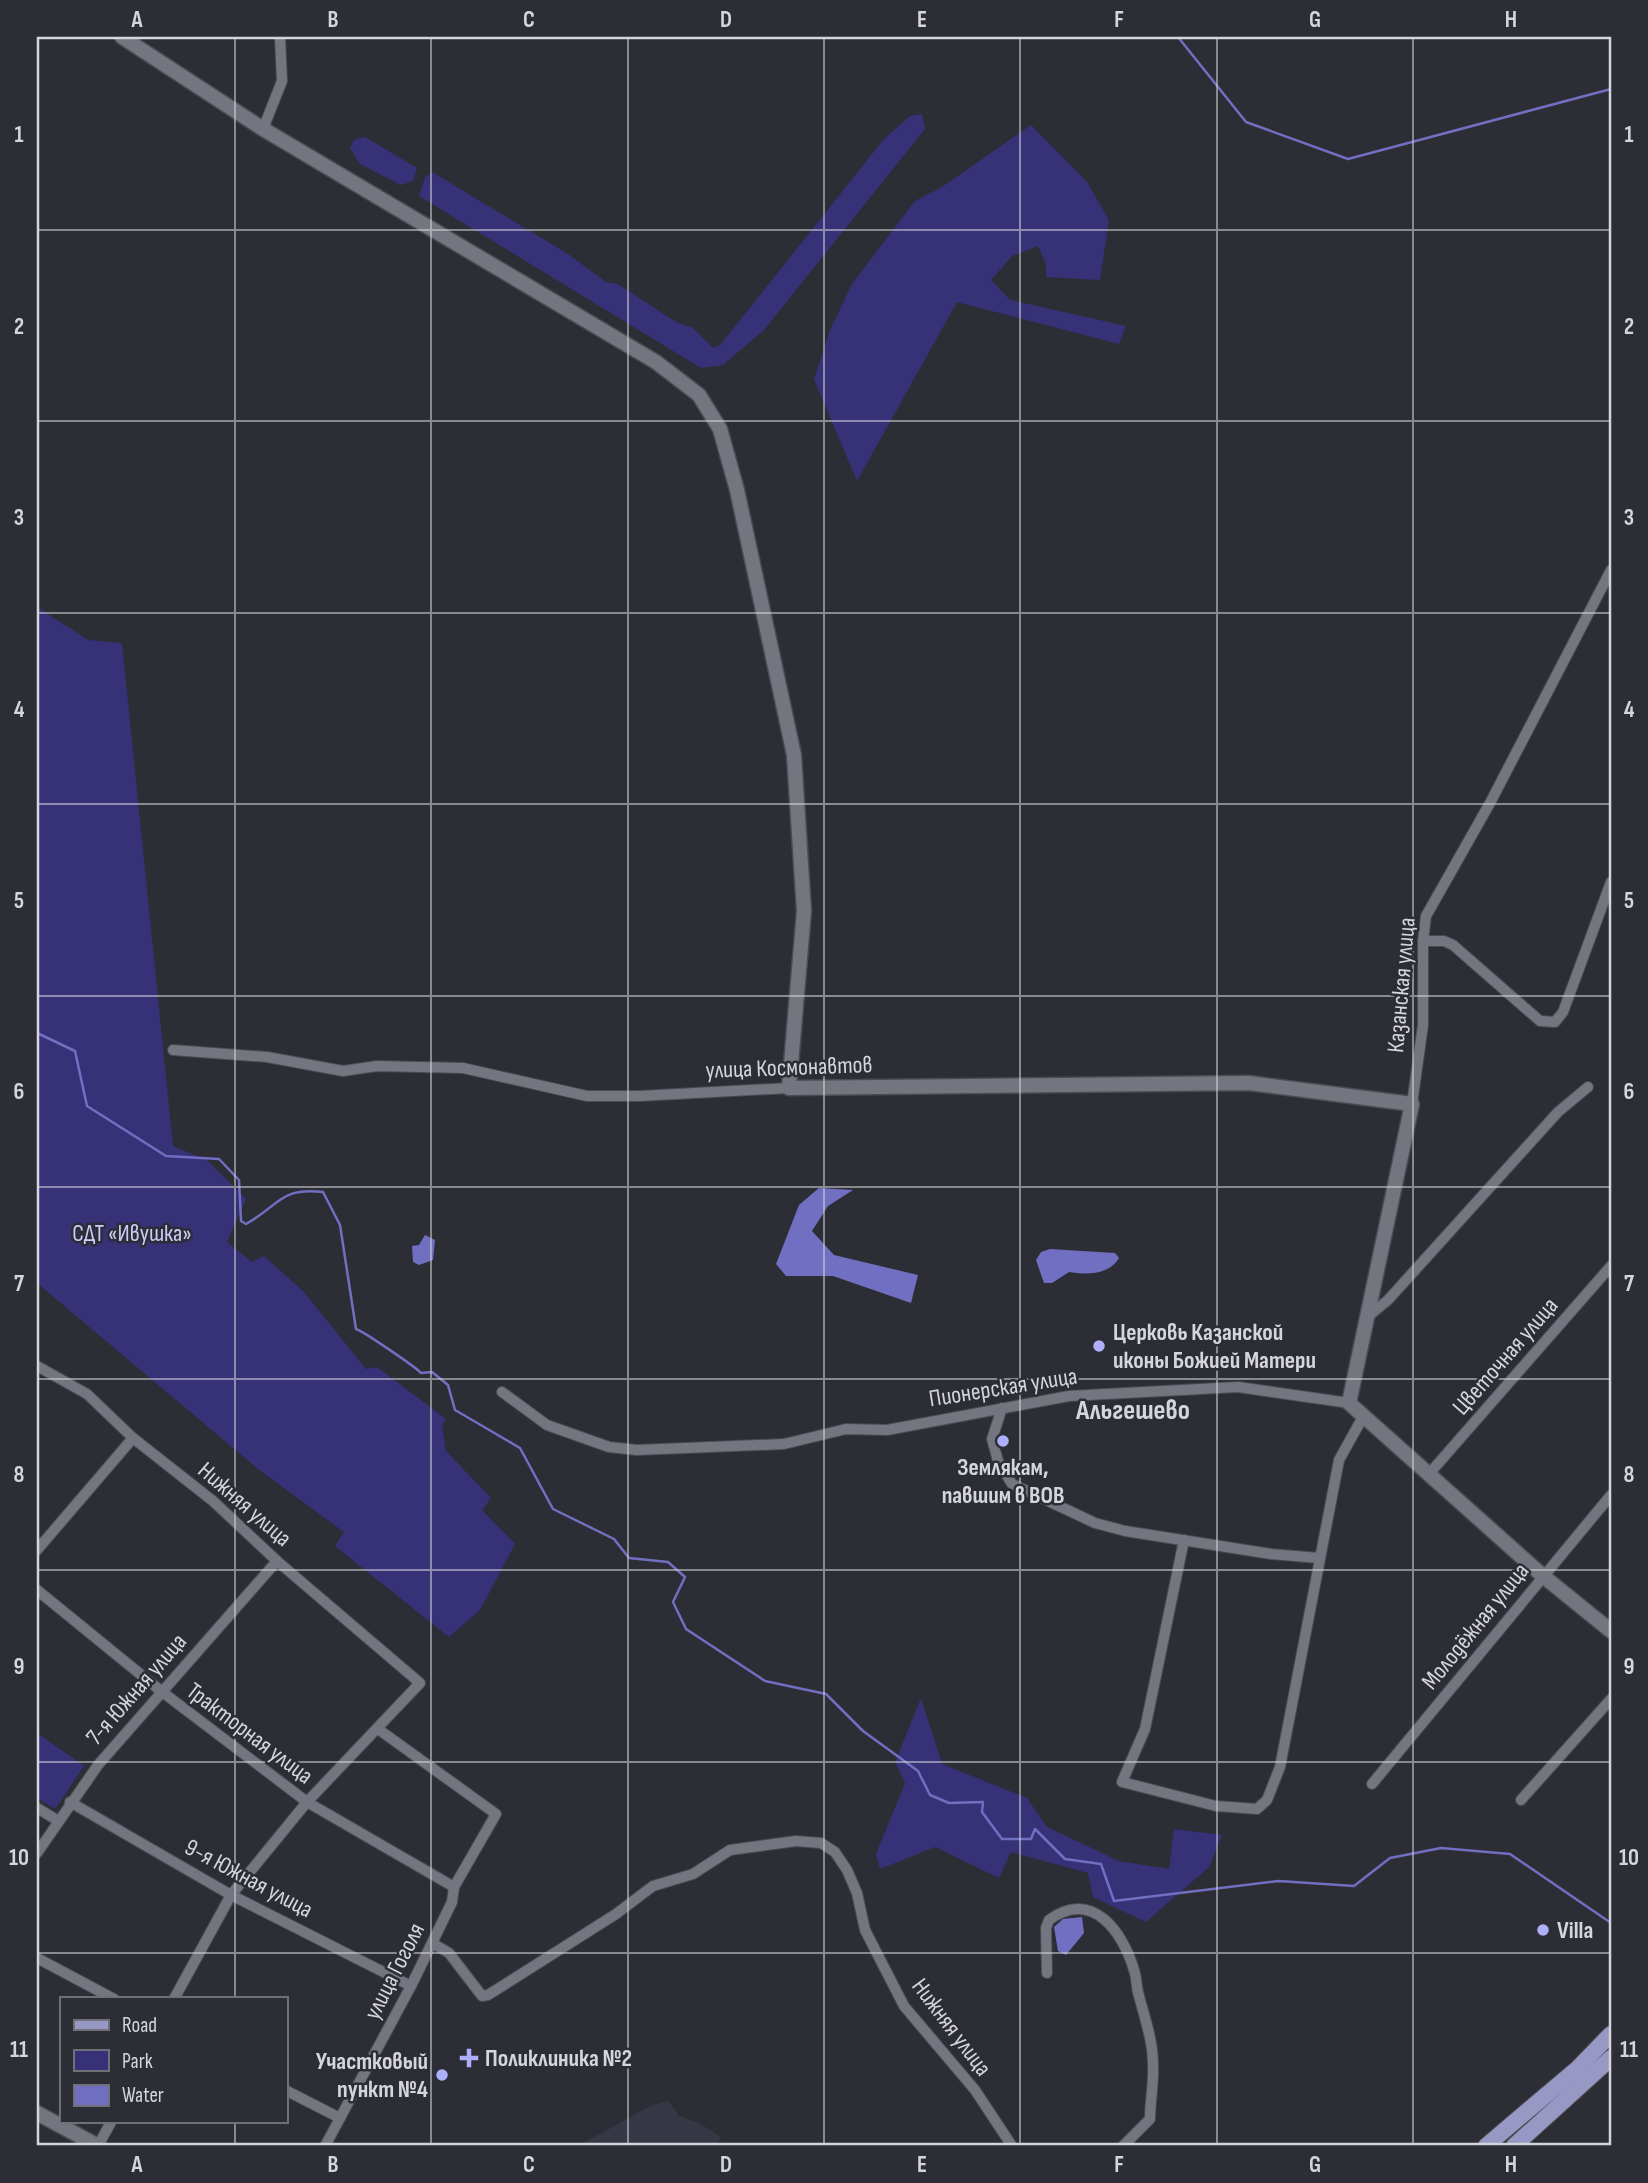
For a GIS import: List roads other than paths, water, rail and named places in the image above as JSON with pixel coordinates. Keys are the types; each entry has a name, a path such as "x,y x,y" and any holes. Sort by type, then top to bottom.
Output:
{"main road":[{"path":"1486,2146 1578,2068 1611,2034"},
{"path":"1514,2146 1611,2058"}],"street":[{"path":"122,37 263,129 656,362 699,395 711,410 720,429 737,490 794,754 804,911 789,1088"},
{"path":"263,129 282,81 280,37"},
{"name":"Казанская улица","path":"1349,1403 1412,1104 1423,1025 1423,941 1426,916 1490,803 1611,570"},
{"path":"1423,941 1444,941 1453,945 1540,1021 1555,1022 1563,1012 1611,882"},
{"name":"улица Космонавтов","path":"173,1050 267,1057 343,1071 377,1066 463,1068 587,1096 789,1088 1249,1083 1412,1104"},
{"path":"1366,1318 1397,1290 1558,1112 1588,1087"},
{"name":"Цветочная улица","path":"1429,1474 1611,1266"},
{"name":"Нижняя улица","path":"37,1366 87,1394 133,1438 213,1501 277,1561 420,1683 378,1729"},
{"name":"Пионерская улица","path":"502,1392 547,1425 608,1447 637,1450 784,1444 846,1429 887,1430 1069,1396 1238,1387 1349,1403"},
{"path":"1349,1403 1543,1576 1611,1631"},
{"path":"1002,1408 992,1439 998,1461 1012,1484 1095,1523 1270,1554 1319,1558"},
{"path":"1184,1539 1145,1729 1122,1782 1216,1806 1250,1811 1262,1806 1275,1784 1339,1460 1364,1415"},
{"path":"37,1550 133,1438"},
{"name":"Молодёжная улица","path":"1372,1784 1611,1495"},
{"name":"7-я Южная улица","path":"37,1853 69,1802 161,1691 277,1561"},
{"name":"Тракторная улица","path":"37,1590 161,1691 307,1802 454,1887"},
{"path":"1521,1800 1611,1699"},
{"path":"175,1997 230,1895 307,1802 378,1729"},
{"name":"улица Гоголя","path":"325,2146 411,1986 452,1902 454,1887 496,1814 378,1729"},
{"name":"9-я Южная улица","path":"69,1802 230,1895 411,1986"},
{"path":"37,1808 57,1820"},
{"name":"Нижняя улица","path":"432,1942 449,1953 482,1996 488,1995 616,1914 653,1886 693,1874 730,1850 796,1841 821,1843 829,1847 841,1860 855,1885 865,1930 904,2006 975,2090 1012,2146"},
{"path":"1047,1973 1046,1928 1049,1920 1056,1915 1079,1910 1092,1910 1110,1924 1134,1967 1137,1992 1149,2027 1153,2065 1150,2119 1123,2146"},
{"path":"37,1958 110,1997"},
{"path":"287,2091 340,2118"},
{"path":"37,2113 98,2146 110,2124"}],"water":[{"path":"819,1188 853,1190 828,1206 812,1231 834,1255 918,1275 911,1303 833,1276 786,1276 776,1264 799,1205"},
{"path":"425,1235 435,1240 433,1260 419,1265 413,1262 412,1246 419,1245"},
{"path":"1050,1249 1115,1253 1119,1258 1115,1264 1103,1271 1069,1272 1052,1283 1044,1283 1036,1260 1041,1252"},
{"path":"1082,1917 1084,1933 1066,1955 1058,1951 1054,1927 1063,1919"}],"waterway":[{"path":"1178,37 1246,122 1348,159 1611,89"},
{"path":"37,1033 75,1051 87,1106 166,1156 219,1159 239,1180 241,1221 246,1224 289,1195 309,1191 323,1192 340,1225 356,1329 421,1373 432,1372 448,1385 455,1410 520,1448 553,1509 614,1539 629,1558 668,1562 685,1577 673,1602 686,1629 765,1681 826,1694 863,1731 918,1771 930,1795 949,1803 983,1802 982,1812 1002,1839 1031,1839 1035,1829 1065,1859 1101,1864 1114,1901 1279,1881 1354,1886 1390,1858 1441,1848 1510,1854 1611,1923"}],"place":[{"name":"Церковь Казанской иконы Божией Матери","path":"1099,1346"},
{"name":"Землякам, павшим в ВОВ","path":"1003,1441"},
{"name":"Villa","path":"1543,1930"},
{"name":"Поликлиника №2","path":"469,2058"},
{"name":"Участковый пункт №4","path":"442,2075"}],"district":[{"name":"Альгешево","path":"1133,1409"}],"park label":[{"name":"СДТ «Ивушка»","path":"132,1233"}]}
